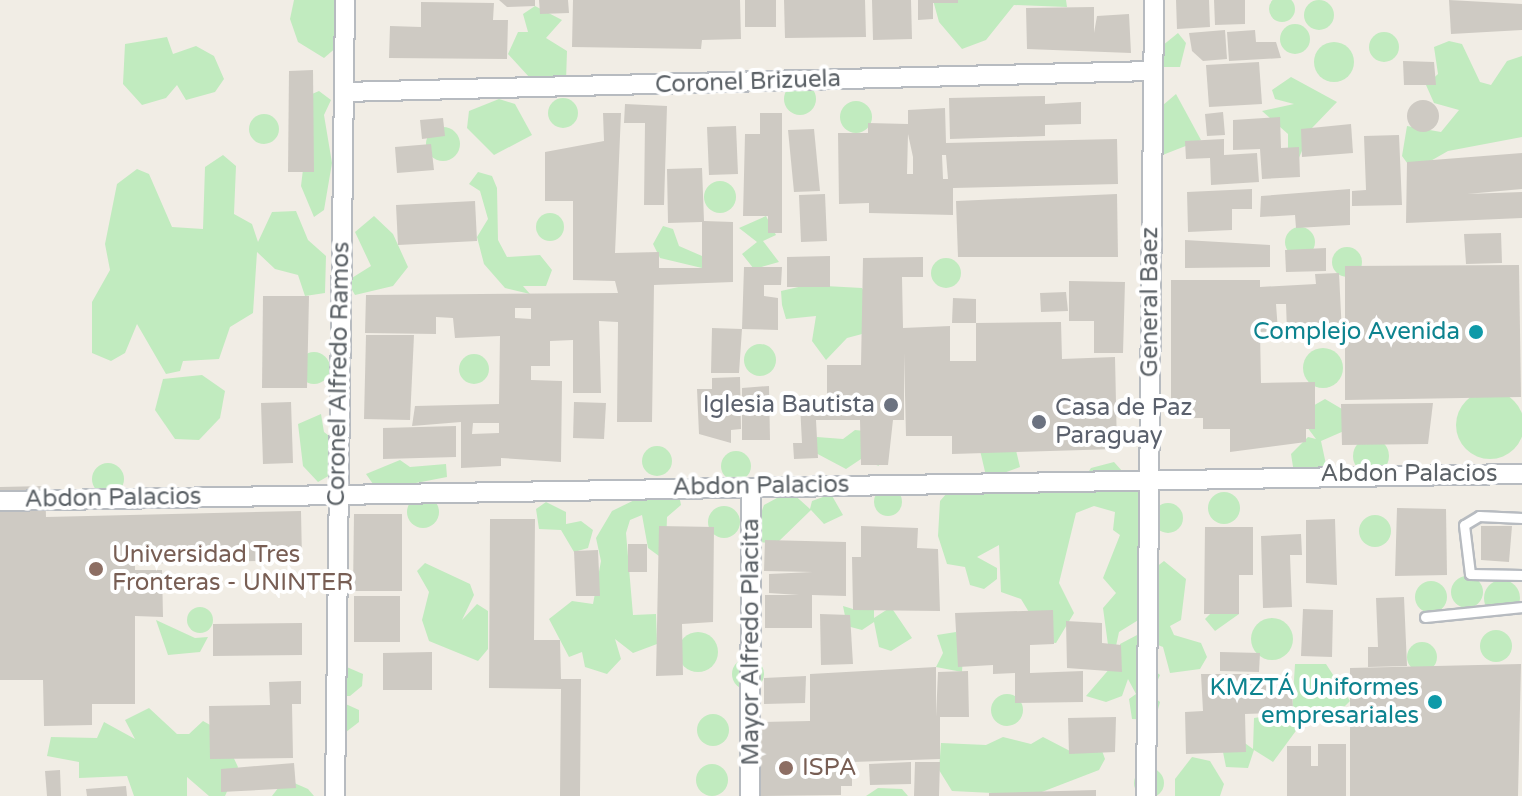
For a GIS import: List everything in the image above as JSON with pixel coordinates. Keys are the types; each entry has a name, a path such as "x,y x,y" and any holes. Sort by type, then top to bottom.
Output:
{"street":[{"name":"Coronel Alfredo Ramos","path":"335,796 345,0"},
{"name":"General Baez","path":"1146,796 1154,0"},
{"name":"Coronel Brizuela","path":"344,92 1152,71"},
{"name":"Abdon Palacios","path":"0,501 751,488 1149,475 1522,474"},
{"name":"Mayor Alfredo Placita","path":"750,796 751,488"}],"lane":[{"path":"1522,518 1469,519 1464,537 1470,574 1522,575"},
{"path":"1425,617 1522,607"}],"green space":[{"path":"1282,-4 1291,0 1295,9 1291,18 1282,22 1273,18 1269,9 1273,0"},
{"path":"294,0 343,0 338,46 324,58 298,42 290,19"},
{"path":"933,0 1066,0 1067,7 1014,5 986,40 962,49 939,22"},
{"path":"1319,0 1330,4 1334,15 1330,26 1319,30 1308,26 1304,15 1308,4"},
{"path":"535,6 562,20 546,38 567,51 566,81 530,78 508,54 518,32 528,32 523,14"},
{"path":"1295,24 1301,25 1309,33 1309,45 1301,53 1295,54 1289,53 1281,45 1280,39 1281,33 1289,25"},
{"path":"1384,32 1395,36 1399,47 1395,58 1384,62 1373,58 1369,47 1373,36"},
{"path":"1178,33 1186,43 1180,67 1158,67 1157,50"},
{"path":"167,37 173,54 196,46 214,56 224,79 215,92 186,100 177,85 166,98 142,105 123,84 125,44"},
{"path":"1449,41 1462,44 1480,82 1491,85 1507,61 1522,56 1522,137 1448,151 1413,171 1402,156 1407,126 1441,132 1459,110 1434,103 1426,85 1438,74 1434,47"},
{"path":"1334,42 1348,48 1354,62 1348,76 1334,82 1320,76 1314,62 1320,48"},
{"path":"1291,77 1337,102 1312,128 1298,160 1288,153 1288,134 1262,111 1294,104 1275,99 1272,90"},
{"path":"800,83 811,88 816,99 811,110 800,115 789,110 784,99 789,88"},
{"path":"319,91 331,100 324,115 332,163 324,210 314,217 301,186 312,94"},
{"path":"1176,94 1201,140 1160,156 1144,139 1143,122"},
{"path":"563,98 574,102 578,113 574,124 563,128 552,124 548,113 552,102"},
{"path":"499,99 515,104 532,135 494,155 467,128 469,111"},
{"path":"856,101 867,106 872,117 867,128 856,133 845,128 840,117 845,106"},
{"path":"264,114 270,115 278,123 278,135 270,143 264,144 258,143 250,135 249,129 250,123 258,115"},
{"path":"443,127 455,132 460,144 455,156 443,161 431,156 426,144 431,132"},
{"path":"223,155 236,166 234,214 252,224 258,242 272,212 296,211 308,240 326,256 325,293 305,296 298,275 275,269 257,252 253,313 230,327 219,359 183,361 180,371 166,374 137,324 125,353 111,361 92,353 92,302 110,270 105,244 117,184 137,169 149,174 172,227 203,229 205,167"},
{"path":"478,172 492,176 497,188 498,240 507,257 540,255 552,270 546,286 523,286 530,294 505,288 484,264 477,237 488,219 480,191 469,184"},
{"path":"720,181 731,186 736,197 731,208 720,213 709,208 704,197 709,186"},
{"path":"550,213 560,217 564,227 560,237 550,241 540,237 536,227 540,217"},
{"path":"374,216 393,234 408,267 393,286 355,295 347,281 371,266 355,232"},
{"path":"766,216 776,235 763,241 779,262 754,269 742,254 757,242 739,228"},
{"path":"663,226 673,229 679,246 702,256 702,268 660,258 653,244"},
{"path":"1300,227 1306,228 1314,236 1314,248 1306,256 1300,257 1294,256 1286,248 1285,242 1286,236 1294,228"},
{"path":"1347,247 1358,251 1362,262 1358,273 1347,277 1336,273 1332,262 1336,251"},
{"path":"946,258 957,262 961,273 957,284 946,288 935,284 931,273 935,262"},
{"path":"807,285 862,288 868,298 862,334 847,338 826,360 812,341 816,316 786,319 782,305 781,291"},
{"path":"760,344 771,349 776,360 771,371 760,376 749,371 744,360 749,349"},
{"path":"1323,348 1337,354 1343,368 1337,382 1323,388 1309,382 1303,368 1309,354"},
{"path":"314,352 325,357 330,368 325,379 314,384 303,379 298,368 303,357"},
{"path":"474,354 485,358 489,369 485,380 474,384 463,380 459,369 463,358"},
{"path":"202,375 225,391 220,418 199,440 175,439 155,410 163,379"},
{"path":"1490,391 1514,401 1524,425 1514,449 1490,459 1466,449 1456,425 1466,401"},
{"path":"1325,399 1342,409 1344,431 1321,441 1327,469 1294,473 1291,454 1308,437 1316,439 1307,427 1311,407"},
{"path":"321,414 324,432 337,442 337,471 318,482 303,466 298,424"},
{"path":"855,430 865,431 879,466 861,459 846,469 812,451 817,437 843,439"},
{"path":"1371,438 1383,444 1389,456 1383,468 1371,474 1359,468 1353,456 1359,444"},
{"path":"1014,442 1020,467 1001,474 1080,485 1091,468 1114,462 1149,501 1151,571 1164,561 1186,579 1181,620 1170,626 1174,635 1201,643 1207,657 1200,669 1170,673 1163,647 1145,640 1149,666 1160,675 1151,695 1160,702 1155,720 1132,719 1129,699 1136,694 1128,679 1122,696 1106,702 1086,696 1111,667 1103,608 1116,593 1103,578 1120,535 1113,530 1115,512 1094,506 1076,513 1059,583 1074,613 1056,643 1047,642 1021,599 1001,592 999,545 977,557 997,568 997,579 984,589 970,585 965,567 947,564 938,536 940,501 962,476 986,476 979,446","holes":["1140,619 1139,634 1120,644 1121,654 1116,646 1119,632"]},
{"path":"657,446 668,450 672,461 668,472 657,476 646,472 642,461 646,450"},
{"path":"736,451 747,455 751,466 747,477 736,481 725,477 721,466 725,455"},
{"path":"400,460 410,467 446,464 447,477 395,487 373,484 366,474"},
{"path":"108,463 119,468 124,479 119,490 108,495 97,490 92,479 97,468"},
{"path":"888,488 898,492 902,502 898,512 888,516 878,512 874,502 878,492"},
{"path":"657,489 679,495 681,505 667,517 666,547 659,556 648,548 642,515 630,520 626,533 633,615 656,614 657,644 633,653 615,639 621,659 607,674 585,667 582,652 569,657 549,619 572,601 593,604 601,561 596,538 612,511"},
{"path":"790,491 810,509 812,501 831,494 843,515 824,524 811,510 776,544 751,541 764,505"},
{"path":"1224,492 1235,497 1240,508 1235,519 1224,524 1213,519 1208,508 1213,497"},
{"path":"423,496 434,501 439,512 434,523 423,528 412,523 407,512 412,501"},
{"path":"546,502 566,512 566,524 581,521 593,530 588,548 574,552 561,530 539,529 536,509"},
{"path":"1168,503 1179,507 1183,518 1179,529 1168,533 1157,529 1153,518 1157,507"},
{"path":"724,506 735,511 740,522 735,533 724,538 713,533 708,522 713,511"},
{"path":"1375,515 1386,520 1391,531 1386,542 1375,547 1364,542 1359,531 1364,520"},
{"path":"425,563 470,584 474,595 462,620 477,604 488,611 488,649 478,661 429,641 422,620 429,592 417,571"},
{"path":"1467,576 1478,581 1483,592 1478,603 1467,608 1456,603 1451,592 1456,581"},
{"path":"1502,580 1515,585 1520,598 1515,611 1502,616 1489,611 1484,598 1489,585"},
{"path":"1431,581 1442,586 1447,597 1442,608 1431,613 1420,608 1415,597 1420,586"},
{"path":"853,599 874,608 874,618 891,607 912,638 891,651 879,647 874,622 862,630 847,626 843,606 853,609"},
{"path":"200,607 209,611 213,620 209,629 200,633 191,629 187,620 191,611"},
{"path":"1215,609 1239,614 1215,631 1205,619"},
{"path":"1272,618 1287,624 1293,639 1287,654 1272,660 1257,654 1251,639 1257,624"},
{"path":"156,620 195,638 208,637 200,652 168,655"},
{"path":"1496,630 1507,635 1512,646 1507,657 1496,662 1485,657 1480,646 1485,635"},
{"path":"698,632 712,638 718,652 712,666 698,672 684,666 678,652 684,638"},
{"path":"956,632 963,654 962,672 936,667 943,653 937,635"},
{"path":"1422,642 1433,646 1437,657 1433,668 1422,672 1411,668 1407,657 1411,646"},
{"path":"748,658 759,663 764,674 759,685 748,690 737,685 732,674 737,663"},
{"path":"1295,664 1326,664 1350,701 1336,715 1298,728 1273,762 1254,750 1248,768 1226,767 1222,747 1242,741 1253,749 1254,718 1292,712"},
{"path":"342,665 363,674 362,686 350,696 344,696"},
{"path":"1007,694 1018,699 1023,710 1018,721 1007,726 996,721 991,710 996,699"},
{"path":"339,701 359,710 359,722 346,732 340,732"},
{"path":"149,708 177,734 189,734 203,721 221,731 238,767 225,796 209,796 187,777 187,796 134,796 127,776 79,778 79,762 47,756 51,737 97,738 104,722 135,739 125,720"},
{"path":"713,714 724,719 729,730 724,741 713,746 702,741 697,730 702,719"},
{"path":"1003,737 1031,744 1043,737 1070,751 1101,748 1105,759 1099,770 1034,795 952,791 939,770 941,743 986,745"},
{"path":"1192,757 1210,761 1224,784 1220,796 1175,796 1175,779"},
{"path":"712,764 723,769 728,780 723,791 712,796 701,791 696,780 701,769"},
{"path":"1149,768 1160,772 1164,783 1160,794 1149,798 1138,794 1134,783 1138,772"},
{"path":"285,779 308,789 314,796 272,796"},
{"path":"878,788 902,789 908,796 866,796"}],"building":[{"path":"499,0 535,0 535,6 507,7"},
{"path":"539,0 568,0 569,13 540,14"},
{"path":"573,0 740,0 741,39 702,40 701,49 572,47"},
{"path":"745,0 776,0 776,27 745,27"},
{"path":"784,0 865,0 866,37 785,38"},
{"path":"872,0 911,0 912,39 873,40"},
{"path":"918,0 958,0 958,3 933,3 933,19 918,20"},
{"path":"1176,0 1209,0 1210,27 1177,29"},
{"path":"1214,0 1245,0 1245,24 1215,25"},
{"path":"1449,0 1522,4 1522,30 1451,34"},
{"path":"421,2 494,3 493,20 508,20 507,59 389,58 390,26 421,27"},
{"path":"1094,7 1094,33 1097,16 1129,14 1131,53 1027,49 1026,8"},
{"path":"1225,30 1227,59 1203,61 1192,51 1189,33"},
{"path":"1255,30 1256,42 1276,42 1281,58 1229,61 1227,32"},
{"path":"1403,61 1434,62 1436,85 1404,85"},
{"path":"1259,62 1262,104 1209,107 1206,65"},
{"path":"313,70 314,172 288,172 289,71"},
{"path":"1045,96 1045,104 1081,102 1081,124 1045,125 1045,136 950,139 949,98"},
{"path":"1423,100 1434,105 1439,116 1434,127 1423,132 1412,127 1407,116 1412,105"},
{"path":"625,104 667,106 664,205 644,205 645,123 624,123"},
{"path":"945,108 946,143 1117,139 1118,184 953,188 953,215 869,213 869,203 839,204 838,133 868,133 868,123 908,124 908,110","holes":["908,134 913,157 913,174 907,174","942,155 946,155 948,179 943,179"]},
{"path":"1223,112 1225,135 1207,136 1205,114"},
{"path":"603,113 621,113 615,253 659,252 659,268 702,268 702,222 668,223 667,169 702,168 704,221 733,222 733,282 654,285 652,422 617,422 618,322 599,321 601,393 573,393 573,340 550,341 550,366 531,366 531,380 562,381 561,462 501,458 501,466 461,468 461,422 412,426 415,406 499,404 500,336 455,338 453,318 436,317 436,334 365,333 366,295 618,293 615,281 573,280 573,201 545,201 545,152 604,141","holes":["515,308 531,308 531,319 515,318","473,423 499,423 499,433 472,434"]},
{"path":"760,113 782,113 782,233 768,233 768,216 743,216 745,134 760,134"},
{"path":"1280,117 1281,148 1299,147 1300,177 1262,179 1260,149 1233,150 1233,120"},
{"path":"443,118 445,136 422,139 420,120"},
{"path":"1351,124 1353,153 1302,157 1301,129"},
{"path":"736,126 738,174 709,175 707,127"},
{"path":"814,129 820,191 794,192 788,130"},
{"path":"1399,135 1402,205 1352,206 1352,191 1366,190 1364,136"},
{"path":"1224,139 1224,155 1257,153 1259,182 1211,185 1210,158 1186,159 1185,141"},
{"path":"431,144 434,170 397,173 395,147"},
{"path":"1522,153 1522,189 1467,194 1522,192 1522,218 1406,223 1407,162"},
{"path":"1252,189 1252,209 1232,209 1232,230 1188,232 1187,192"},
{"path":"1350,189 1350,225 1296,228 1295,215 1260,217 1261,196"},
{"path":"825,194 827,241 801,242 799,195"},
{"path":"1117,194 1118,257 958,257 956,201"},
{"path":"475,201 477,241 398,245 396,205"},
{"path":"1501,233 1502,263 1466,264 1464,234"},
{"path":"1185,240 1270,245 1270,267 1185,268"},
{"path":"1326,248 1326,271 1286,272 1285,250"},
{"path":"830,256 830,287 787,287 787,257"},
{"path":"923,257 923,277 902,277 903,328 950,326 950,361 976,361 976,323 1061,322 1062,359 1115,357 1117,449 952,454 952,436 906,436 904,353 904,420 893,420 888,465 861,465 860,420 816,420 818,458 794,459 793,443 802,443 800,405 827,403 827,365 861,365 863,258"},
{"path":"1519,265 1521,397 1345,400 1345,266"},
{"path":"744,267 782,267 781,285 764,285 764,296 778,298 778,330 742,329"},
{"path":"1339,273 1342,334 1287,331 1286,304 1276,304 1278,331 1260,332 1261,383 1315,382 1315,429 1306,429 1306,442 1230,452 1230,429 1203,429 1203,418 1171,418 1171,280 1260,280 1260,287 1316,284 1315,274"},
{"path":"1069,281 1125,282 1123,353 1094,353 1094,321 1069,321"},
{"path":"1066,292 1068,311 1041,312 1040,293"},
{"path":"263,296 309,296 307,388 262,388"},
{"path":"953,298 976,299 976,323 952,323"},
{"path":"712,328 742,329 739,373 711,373"},
{"path":"366,335 414,335 410,420 364,419"},
{"path":"740,377 741,429 731,430 731,443 699,434 697,389 712,389 712,378"},
{"path":"769,386 770,440 742,440 742,388"},
{"path":"291,402 293,463 263,464 261,403"},
{"path":"574,402 606,403 604,439 573,438"},
{"path":"1433,403 1428,444 1342,445 1341,404"},
{"path":"456,426 456,457 383,459 383,428"},
{"path":"45,486 46,517 301,511 302,560 135,564 135,570 162,570 163,617 135,616 135,704 92,704 92,725 44,726 43,680 0,680 0,487"},
{"path":"1397,508 1446,509 1447,575 1395,576"},
{"path":"354,514 402,514 402,591 353,591"},
{"path":"490,519 535,519 534,640 560,640 561,679 581,679 580,796 560,796 561,689 489,688"},
{"path":"1335,519 1337,585 1306,583 1306,520"},
{"path":"659,526 714,527 713,622 682,624 683,675 656,676"},
{"path":"861,526 918,528 917,548 938,549 940,611 853,610 852,557 861,557"},
{"path":"1481,526 1512,526 1509,562 1481,560"},
{"path":"1205,527 1253,527 1253,575 1239,575 1239,614 1204,614"},
{"path":"1301,534 1302,555 1290,555 1292,607 1263,608 1261,536"},
{"path":"765,540 846,542 846,596 812,595 812,628 765,628 765,595 799,595 769,593 769,574 813,572 764,571"},
{"path":"628,544 647,544 647,572 628,572"},
{"path":"598,550 600,596 576,596 574,551"},
{"path":"354,596 400,596 400,642 354,642"},
{"path":"1404,597 1407,666 1368,667 1368,647 1378,647 1376,598"},
{"path":"1303,609 1333,610 1332,657 1301,656"},
{"path":"1053,610 1054,644 1030,645 1030,673 1083,671 1083,702 1015,703 1015,673 993,674 993,665 958,667 955,613"},
{"path":"820,614 850,615 853,664 821,665"},
{"path":"1066,621 1102,623 1102,643 1121,645 1122,672 1067,668"},
{"path":"302,623 302,655 213,656 213,624"},
{"path":"432,652 432,690 383,690 383,653"},
{"path":"1220,652 1260,653 1259,672 1220,671"},
{"path":"1521,664 1518,796 1350,796 1350,668"},
{"path":"936,667 936,717 938,672 968,671 969,717 940,717 940,759 852,762 852,786 841,786 841,795 759,796 757,722 810,721 810,674"},
{"path":"1201,674 1261,674 1262,685 1292,689 1293,712 1245,714 1246,752 1186,754 1185,712 1203,711"},
{"path":"806,676 805,703 764,704 764,678"},
{"path":"301,681 301,704 292,704 293,758 210,759 209,706 270,705 269,682"},
{"path":"1116,717 1115,752 1069,754 1068,718"},
{"path":"1318,744 1346,744 1346,796 1287,796 1287,746 1311,746 1311,766 1318,766"},
{"path":"911,762 911,784 870,785 869,764"},
{"path":"915,762 940,762 939,796 914,796"},
{"path":"294,763 296,788 221,792 221,769"},
{"path":"60,770 61,796 47,796 45,771"},
{"path":"126,786 127,796 87,796 86,789"},
{"path":"1096,790 1096,796 989,796 989,793"}],"place":[{"name":"Complejo Avenida","path":"1476,332"},
{"name":"Iglesia Bautista","path":"891,405"},
{"name":"Casa de Paz Paraguay","path":"1039,422"},
{"name":"Universidad Tres Fronteras - UNINTER","path":"96,569"},
{"name":"KMZTÁ Uniformes empresariales","path":"1435,702"},
{"name":"ISPA","path":"786,768"}]}
